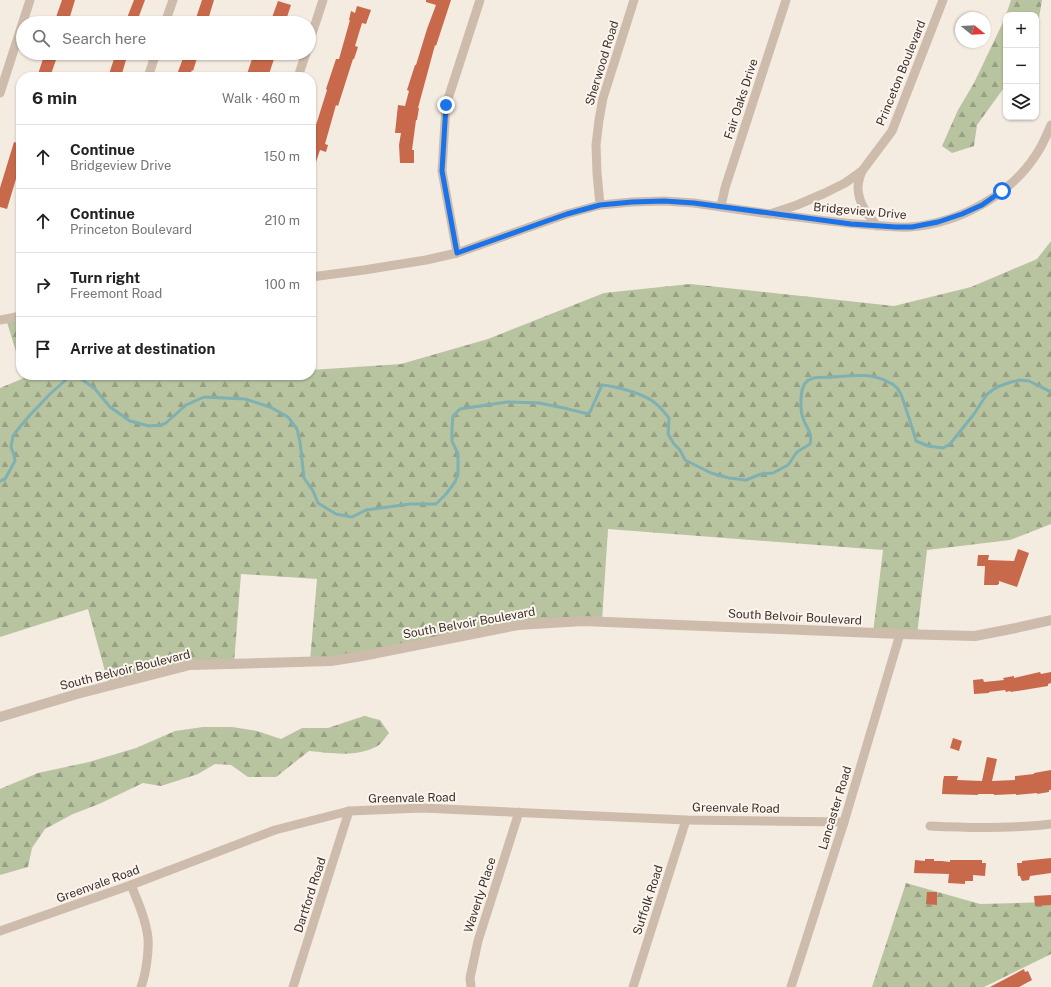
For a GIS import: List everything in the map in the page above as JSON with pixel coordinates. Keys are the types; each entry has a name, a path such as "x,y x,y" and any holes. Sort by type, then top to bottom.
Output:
{"street":[{"path":"25,16 30,0"},
{"path":"167,16 173,0"},
{"path":"316,22 323,0"},
{"path":"457,253 442,171 446,105 480,0"},
{"name":"Sherwood Road","path":"600,205 596,145 598,120 603,98 634,0"},
{"name":"Fair Oaks Drive","path":"721,206 725,188 786,0"},
{"name":"Princeton Boulevard","path":"316,276 426,260 457,253 567,214 600,205 664,201 721,206 770,214 797,205 825,193 845,183 862,171 892,131 943,0"},
{"path":"0,93 16,43"},
{"path":"150,72 154,60"},
{"path":"300,72 304,60"},
{"name":"Bridgeview Drive","path":"770,214 851,224 896,227 912,227 938,222 982,205 1002,191 1023,172 1039,150 1051,125"},
{"name":"Princeton Boulevard","path":"862,171 858,186 860,202 866,214 877,226"},
{"path":"0,320 16,317"},
{"name":"South Belvoir Boulevard","path":"0,717 77,694 190,664 331,661 518,625 584,620 975,636 1051,620"},
{"name":"Lancaster Road","path":"791,987 844,822 900,634"},
{"name":"Greenvale Road","path":"0,931 131,885 275,830 349,811 422,808 686,820 844,822"},
{"name":"Dartford Road","path":"293,987 349,811"},
{"name":"Waverly Place","path":"471,987 470,978 478,941 519,812"},
{"name":"Suffolk Road","path":"633,987 686,820"},
{"path":"930,826 984,828 1029,827 1051,824"},
{"path":"131,885 143,915 148,939 147,961 142,987"}],"green space":[{"path":"1011,0 1042,0 1039,18 1039,12 1007,12"},
{"path":"1003,22 1003,89 977,125 974,146 952,153 942,146 958,110 974,83"},
{"path":"1051,241 1051,524 1010,540 927,550 917,635 873,633 883,550 608,529 602,621 518,625 310,661 317,579 241,574 234,663 190,665 109,686 88,609 0,637 0,388 19,380 316,380 316,370 401,364 488,339 604,293 690,284 894,306 971,287 1037,259"},
{"path":"16,317 16,352 6,319"},
{"path":"364,716 380,720 389,733 379,745 371,749 362,752 345,754 309,751 276,777 248,777 231,765 215,764 198,774 161,786 143,783 99,804 73,814 45,829 32,848 28,867 0,875 0,789 38,773 89,762 136,748 175,731 203,727 232,727 257,731 281,739 302,728 328,728"},
{"path":"906,883 980,904 1051,902 1051,954 984,987 872,987"}],"building":[{"path":"62,0 75,0 70,16 56,16"},
{"path":"134,0 145,0 139,16 128,16"},
{"path":"202,0 214,0 209,16 197,16"},
{"path":"426,0 451,0 436,46 435,45 418,108 412,150 414,150 414,163 400,163 399,145 401,133 395,133 398,105 405,106 409,91 407,90 436,5 426,2"},
{"path":"278,1 291,5 287,16 273,16"},
{"path":"357,6 371,10 366,24 362,23 355,46 358,47 338,106 336,105 325,144 328,145 326,152 320,150 316,162 316,125 336,59 339,59 350,20 351,11 355,13"},
{"path":"43,60 56,60 52,72 39,72"},
{"path":"114,60 126,60 122,72 110,72"},
{"path":"182,60 196,60 193,71 178,72"},
{"path":"252,60 274,60 270,72 248,72"},
{"path":"14,142 16,143 16,179 7,209 0,207 0,188"},
{"path":"1018,549 1029,553 1017,587 999,581 998,585 984,585 985,566 977,566 978,555 989,555 988,560 1014,561"},
{"path":"1040,672 1041,674 1051,672 1051,683 1048,684 1048,686 1011,692 1006,692 1005,690 974,694 973,680 983,679 984,682 1004,680 1003,678 1014,676 1014,678"},
{"path":"953,738 962,741 959,751 950,748"},
{"path":"987,757 997,759 992,781 1015,780 1015,776 1051,770 1051,790 1049,790 1049,792 1037,794 1016,795 942,794 944,776 958,776 957,780 982,781"},
{"path":"1051,858 1051,873 1030,876 1029,880 1022,881 1020,876 1018,876 1017,863 1022,863 1022,861"},
{"path":"925,859 950,862 950,860 982,860 982,863 986,863 985,876 973,875 973,881 965,881 965,884 948,883 949,874 914,873 915,860 925,861"},
{"path":"927,892 937,892 937,905 926,904"},
{"path":"1051,895 1051,905 1035,906 1034,896"},
{"path":"1024,969 1025,972 1028,971 1032,980 1019,987 990,987"}],"waterway":[{"path":"83,380 95,389 110,407 130,421 149,426 166,423 186,405 204,397 245,399 270,407 288,417 297,429 304,478 313,491 318,503 336,514 352,517 366,510 410,504 436,504 455,482 458,474 458,454 452,441 452,428 453,416 460,409 507,402 539,403 588,414 602,385 620,388 646,397 661,408 669,418 668,434 680,450 685,460 711,473 729,478 746,480 761,474 773,473 788,465 797,452 810,444 811,436 804,422 801,411 801,402 804,385 813,378 867,376 891,383 898,389 902,396 916,441 928,446 943,448 950,444 974,414 987,394 997,387 1020,380 1029,381 1051,392"},
{"path":"0,481 5,479 15,461 11,447 13,436 30,415 66,380"}],"route":[{"path":"446,105 442,171 457,253 567,214 600,205 664,201 694,203 851,224 912,227 938,222 962,214 982,205 1002,191"}]}
